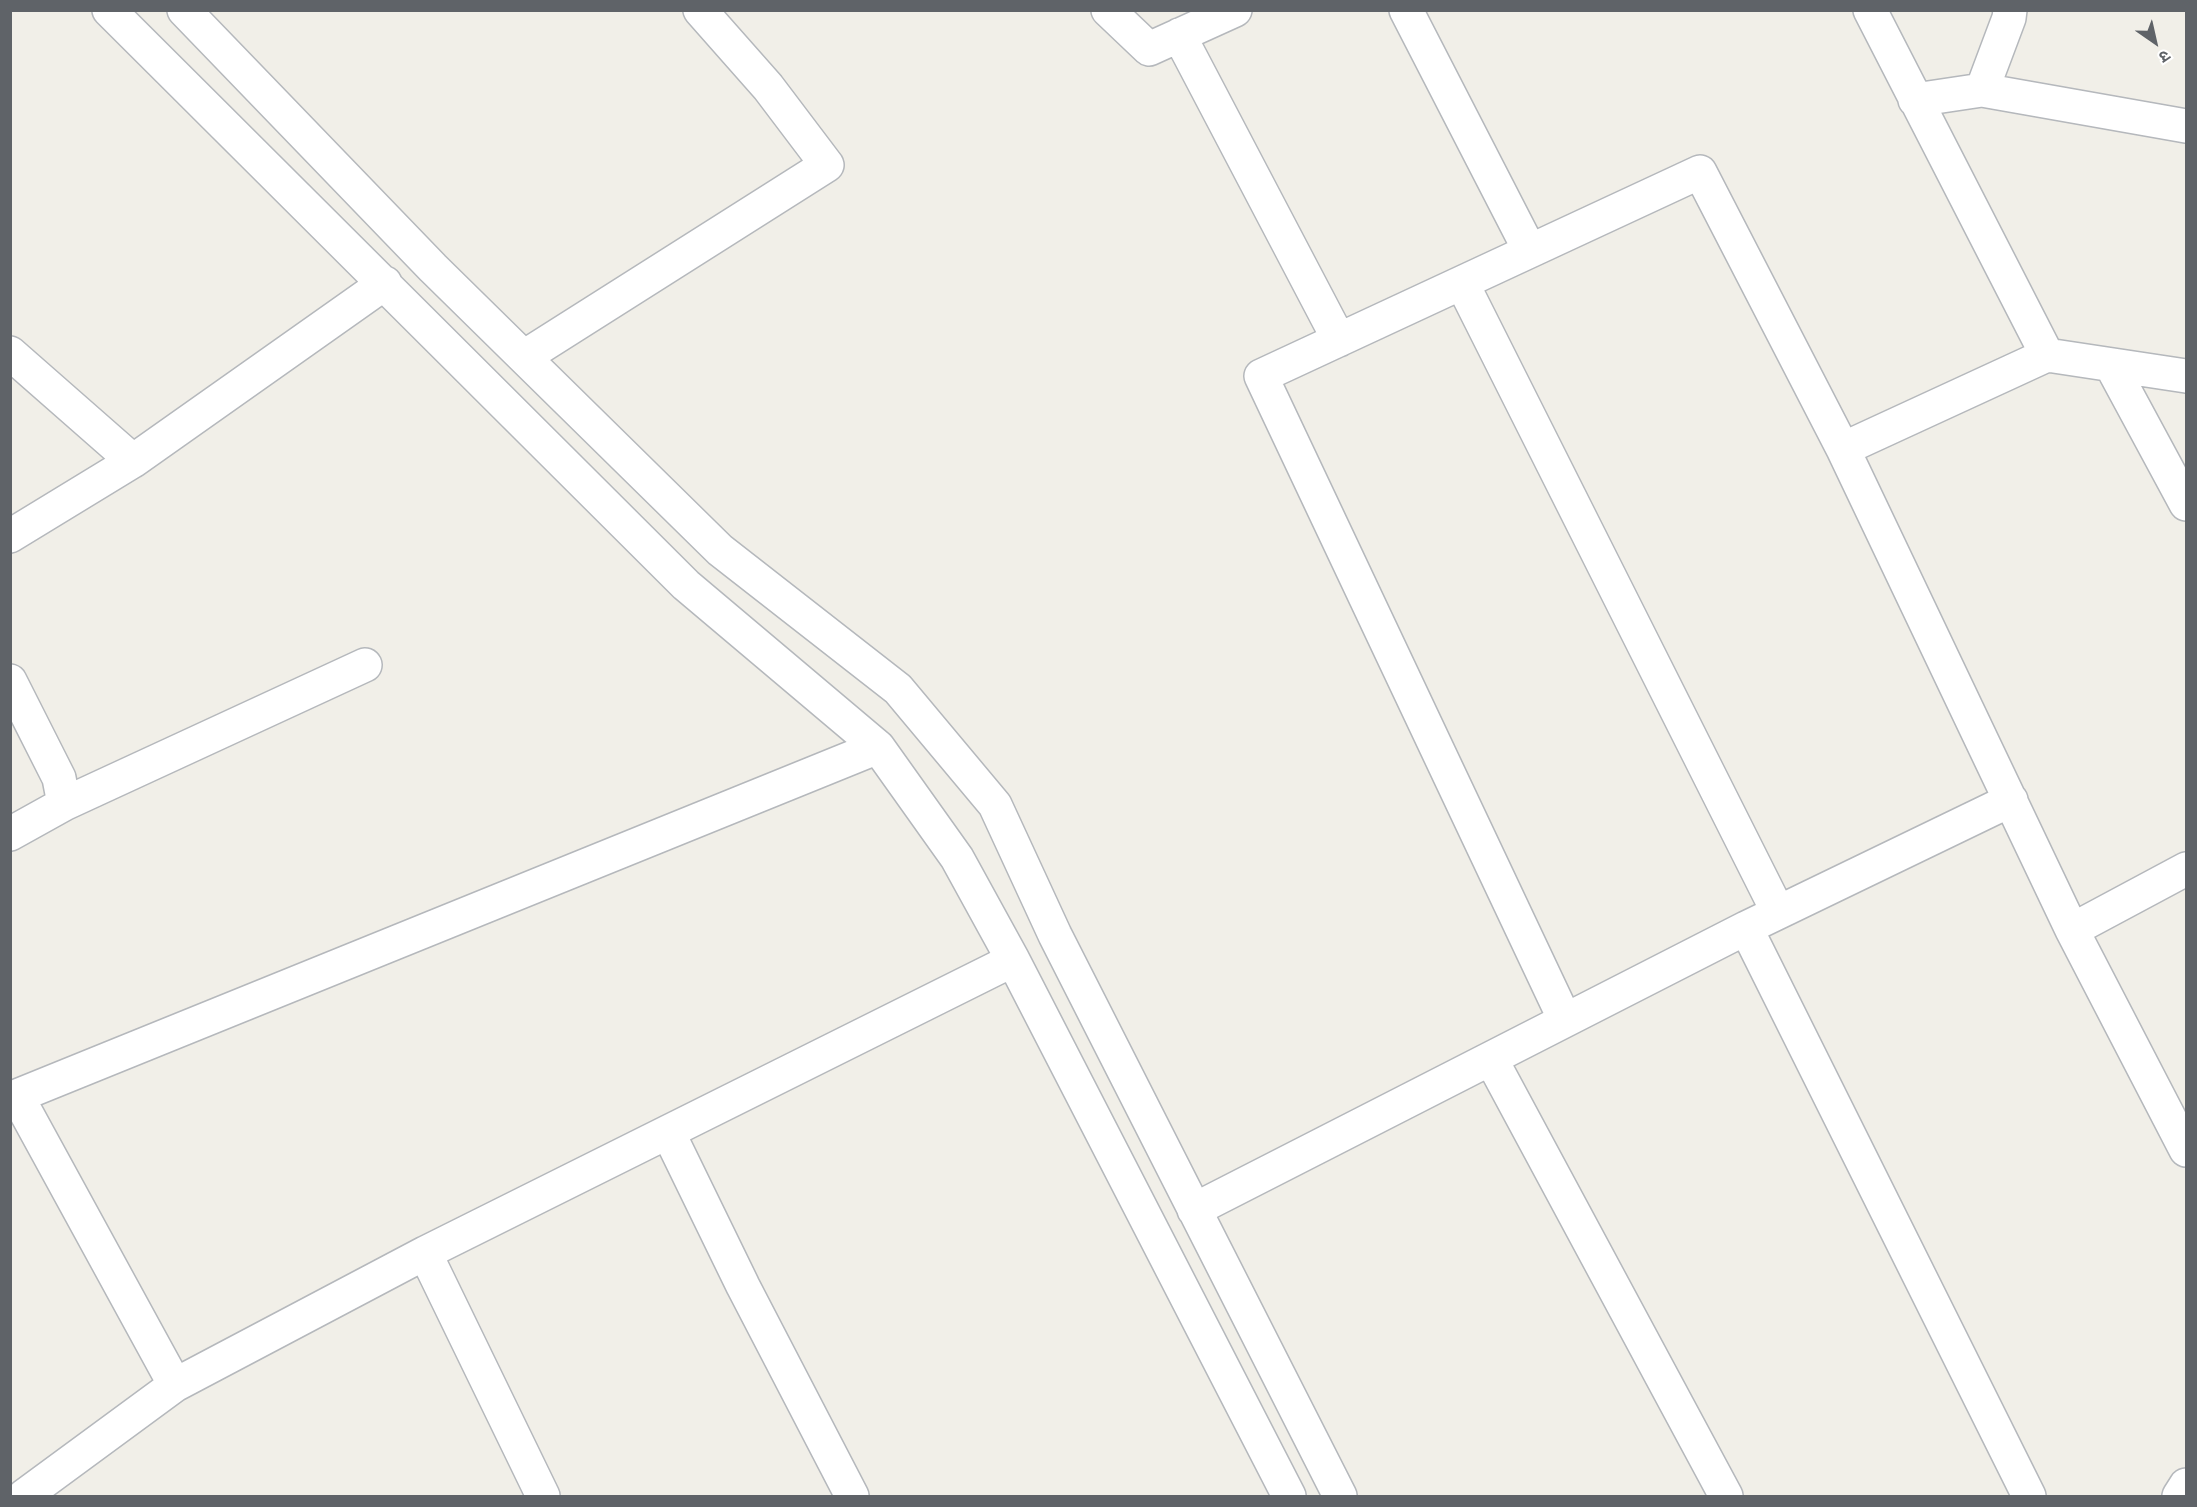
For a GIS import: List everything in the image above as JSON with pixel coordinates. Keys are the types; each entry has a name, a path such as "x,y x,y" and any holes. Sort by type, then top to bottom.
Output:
{"street":[{"path":"109,10 686,585 878,747 957,858 1013,960 1289,1497"},
{"path":"184,10 433,268 720,550 898,689 995,805 1055,935 1340,1497"},
{"path":"524,357 827,165 768,87 700,10"},
{"path":"1108,10 1149,49 1234,10"},
{"path":"1406,10 1530,251"},
{"path":"1870,10 2047,355"},
{"path":"1982,90 2010,10"},
{"path":"1179,35 1339,340"},
{"path":"1915,100 1982,90 2187,126"},
{"path":"1565,1020 1261,376 1700,172 1843,449 2072,930 2187,1150"},
{"path":"10,536 133,461 385,283"},
{"path":"1462,283 1778,912"},
{"path":"10,353 133,461"},
{"path":"1843,449 2047,355 2187,376"},
{"path":"2111,365 2187,504"},
{"path":"10,834 64,804 365,665"},
{"path":"10,681 59,777 64,804"},
{"path":"175,1385 14,1098 878,747"},
{"path":"1194,1210 1746,928 2011,800"},
{"path":"2072,930 2187,869"},
{"path":"1746,928 2029,1497"},
{"path":"24,1497 175,1385 425,1252 1013,960"},
{"path":"1491,1059 1726,1497"},
{"path":"668,1132 743,1286 852,1497"},
{"path":"425,1252 543,1497"},
{"path":"2179,1497 2187,1485"}]}
